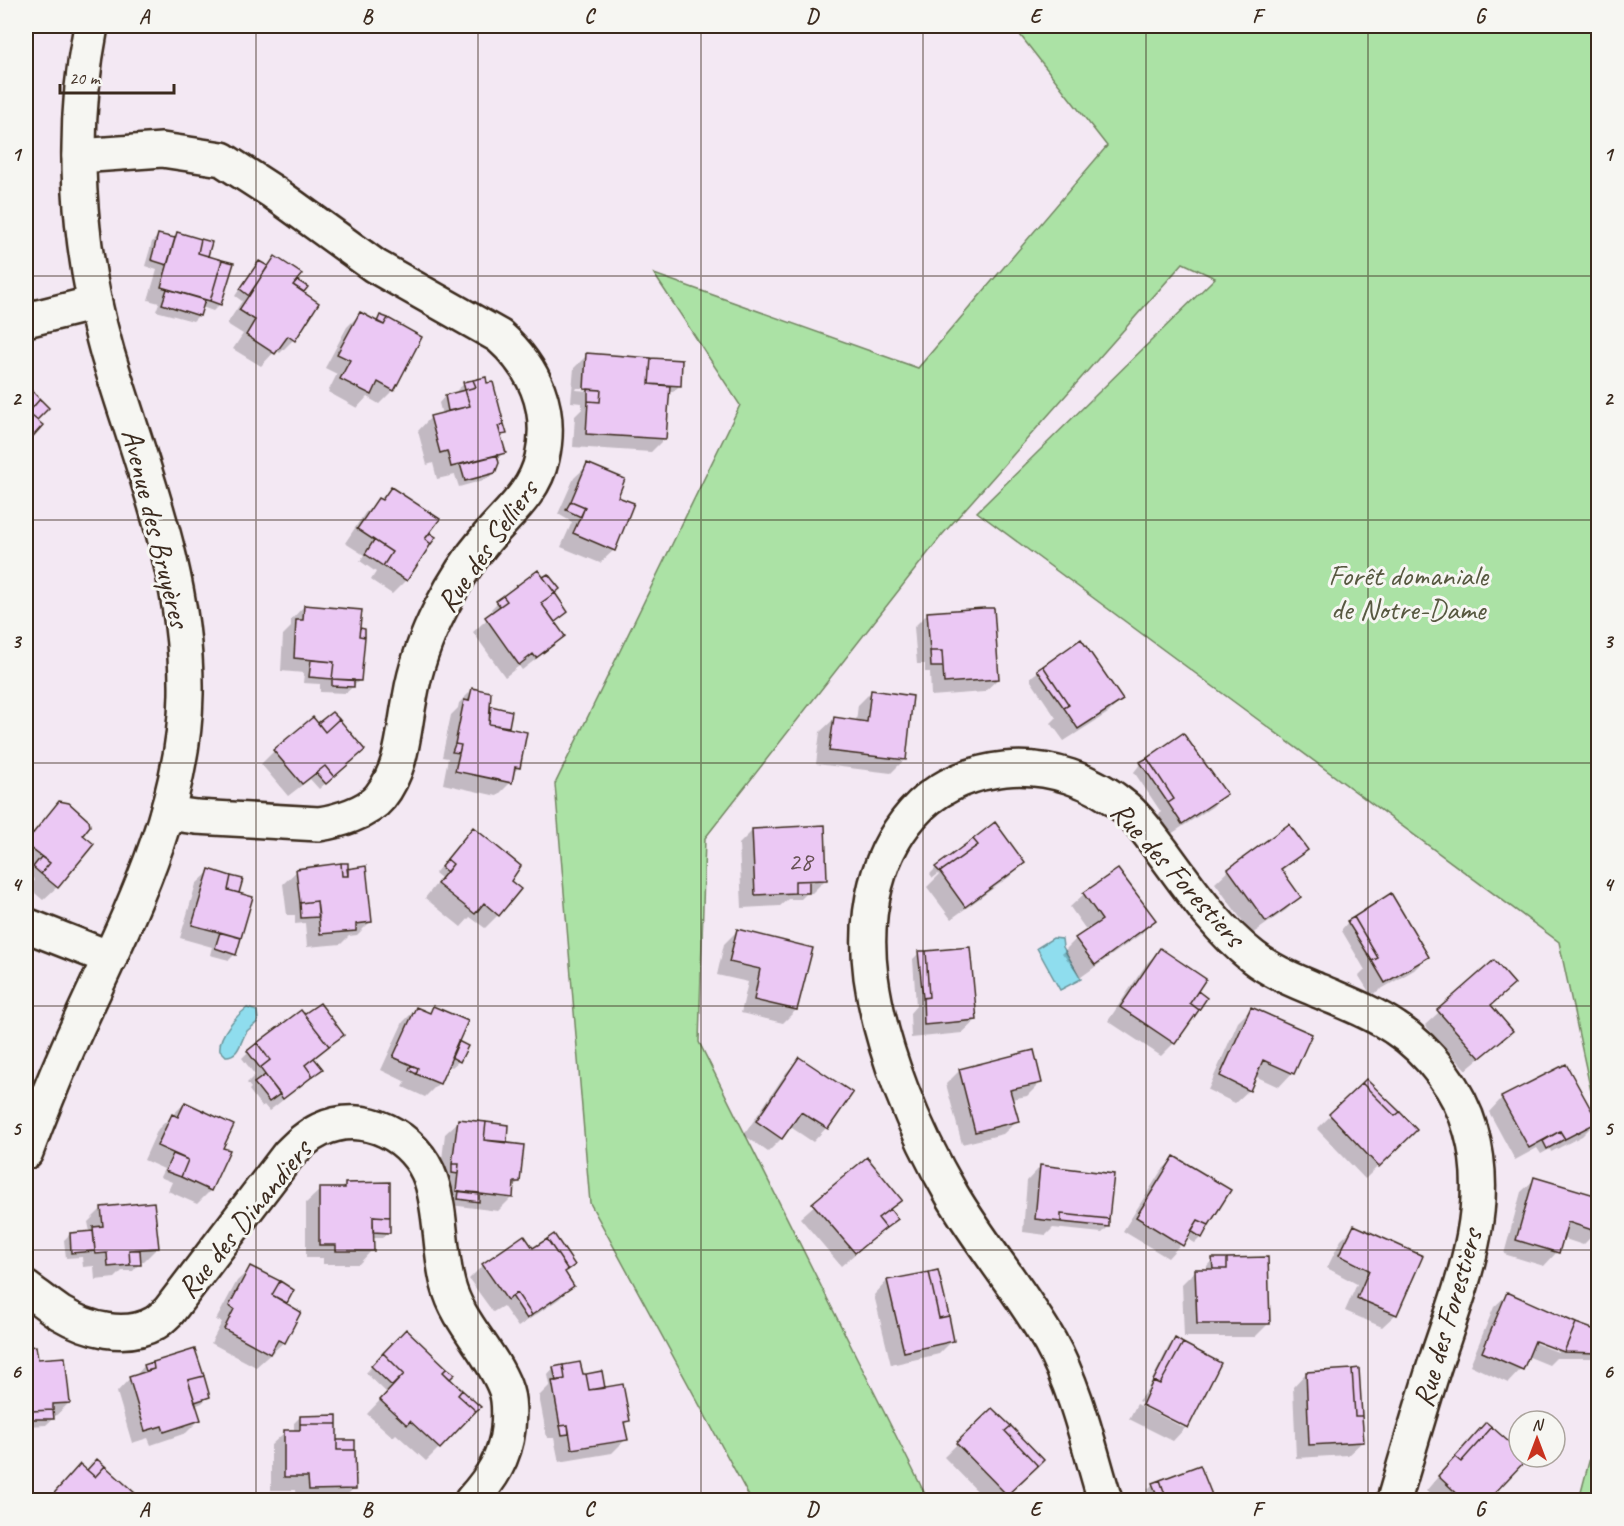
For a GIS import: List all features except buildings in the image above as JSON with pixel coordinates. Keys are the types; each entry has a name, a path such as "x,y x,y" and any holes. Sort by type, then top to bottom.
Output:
{"street":[{"name":"Avenue des Bruyères","path":"26,1152 68,1048 139,891 167,813 179,765 185,716 186,670 171,567 158,516 107,351 95,303 84,236 79,156 82,84 91,26"},
{"name":"Rue des Selliers","path":"79,156 162,150 222,159 273,192 375,267 499,336 527,366 542,403 545,439 536,477 514,510 468,562 440,608 424,649 410,696 401,753 391,779 378,799 351,815 334,822 318,824 196,817 167,813"},
{"path":"26,320 95,303"},
{"name":"Rue des Forestiers","path":"1105,1500 1066,1374 1017,1290 947,1185 915,1120 895,1071 877,1011 870,972 873,891 882,860 909,817 928,798 955,782 983,772 1012,768 1046,770 1077,779 1128,810 1209,915 1233,940 1259,962 1281,974 1394,1027 1418,1046 1440,1071 1459,1102 1471,1130 1477,1166 1479,1203 1468,1262 1394,1500"},
{"path":"26,925 110,958"},
{"name":"Rue des Dinandiers","path":"26,1288 59,1312 81,1324 102,1331 124,1331 154,1323 170,1311 288,1155 302,1140 321,1129 350,1122 369,1125 391,1133 420,1157 431,1180 437,1205 448,1286 457,1308 506,1389 509,1412 506,1445 496,1471 472,1500"}],"green space":[{"name":"Forêt domaniale de Notre-Dame","path":"989,26 1598,26 1598,1124 1559,942 977,512 1215,278 1183,263 942,535 705,838 699,1042 928,1500 751,1500 590,1203 555,784 740,405 654,274 918,368 1107,146 1017,31"},
{"path":"1598,1427 1598,1497 1592,1500 1579,1500"}],"water":[{"path":"1053,938 1062,939 1063,947 1081,979 1060,990 1037,948"},
{"path":"247,1008 257,1011 258,1021 247,1031 237,1051 226,1056 220,1050 222,1039 233,1021"}]}
